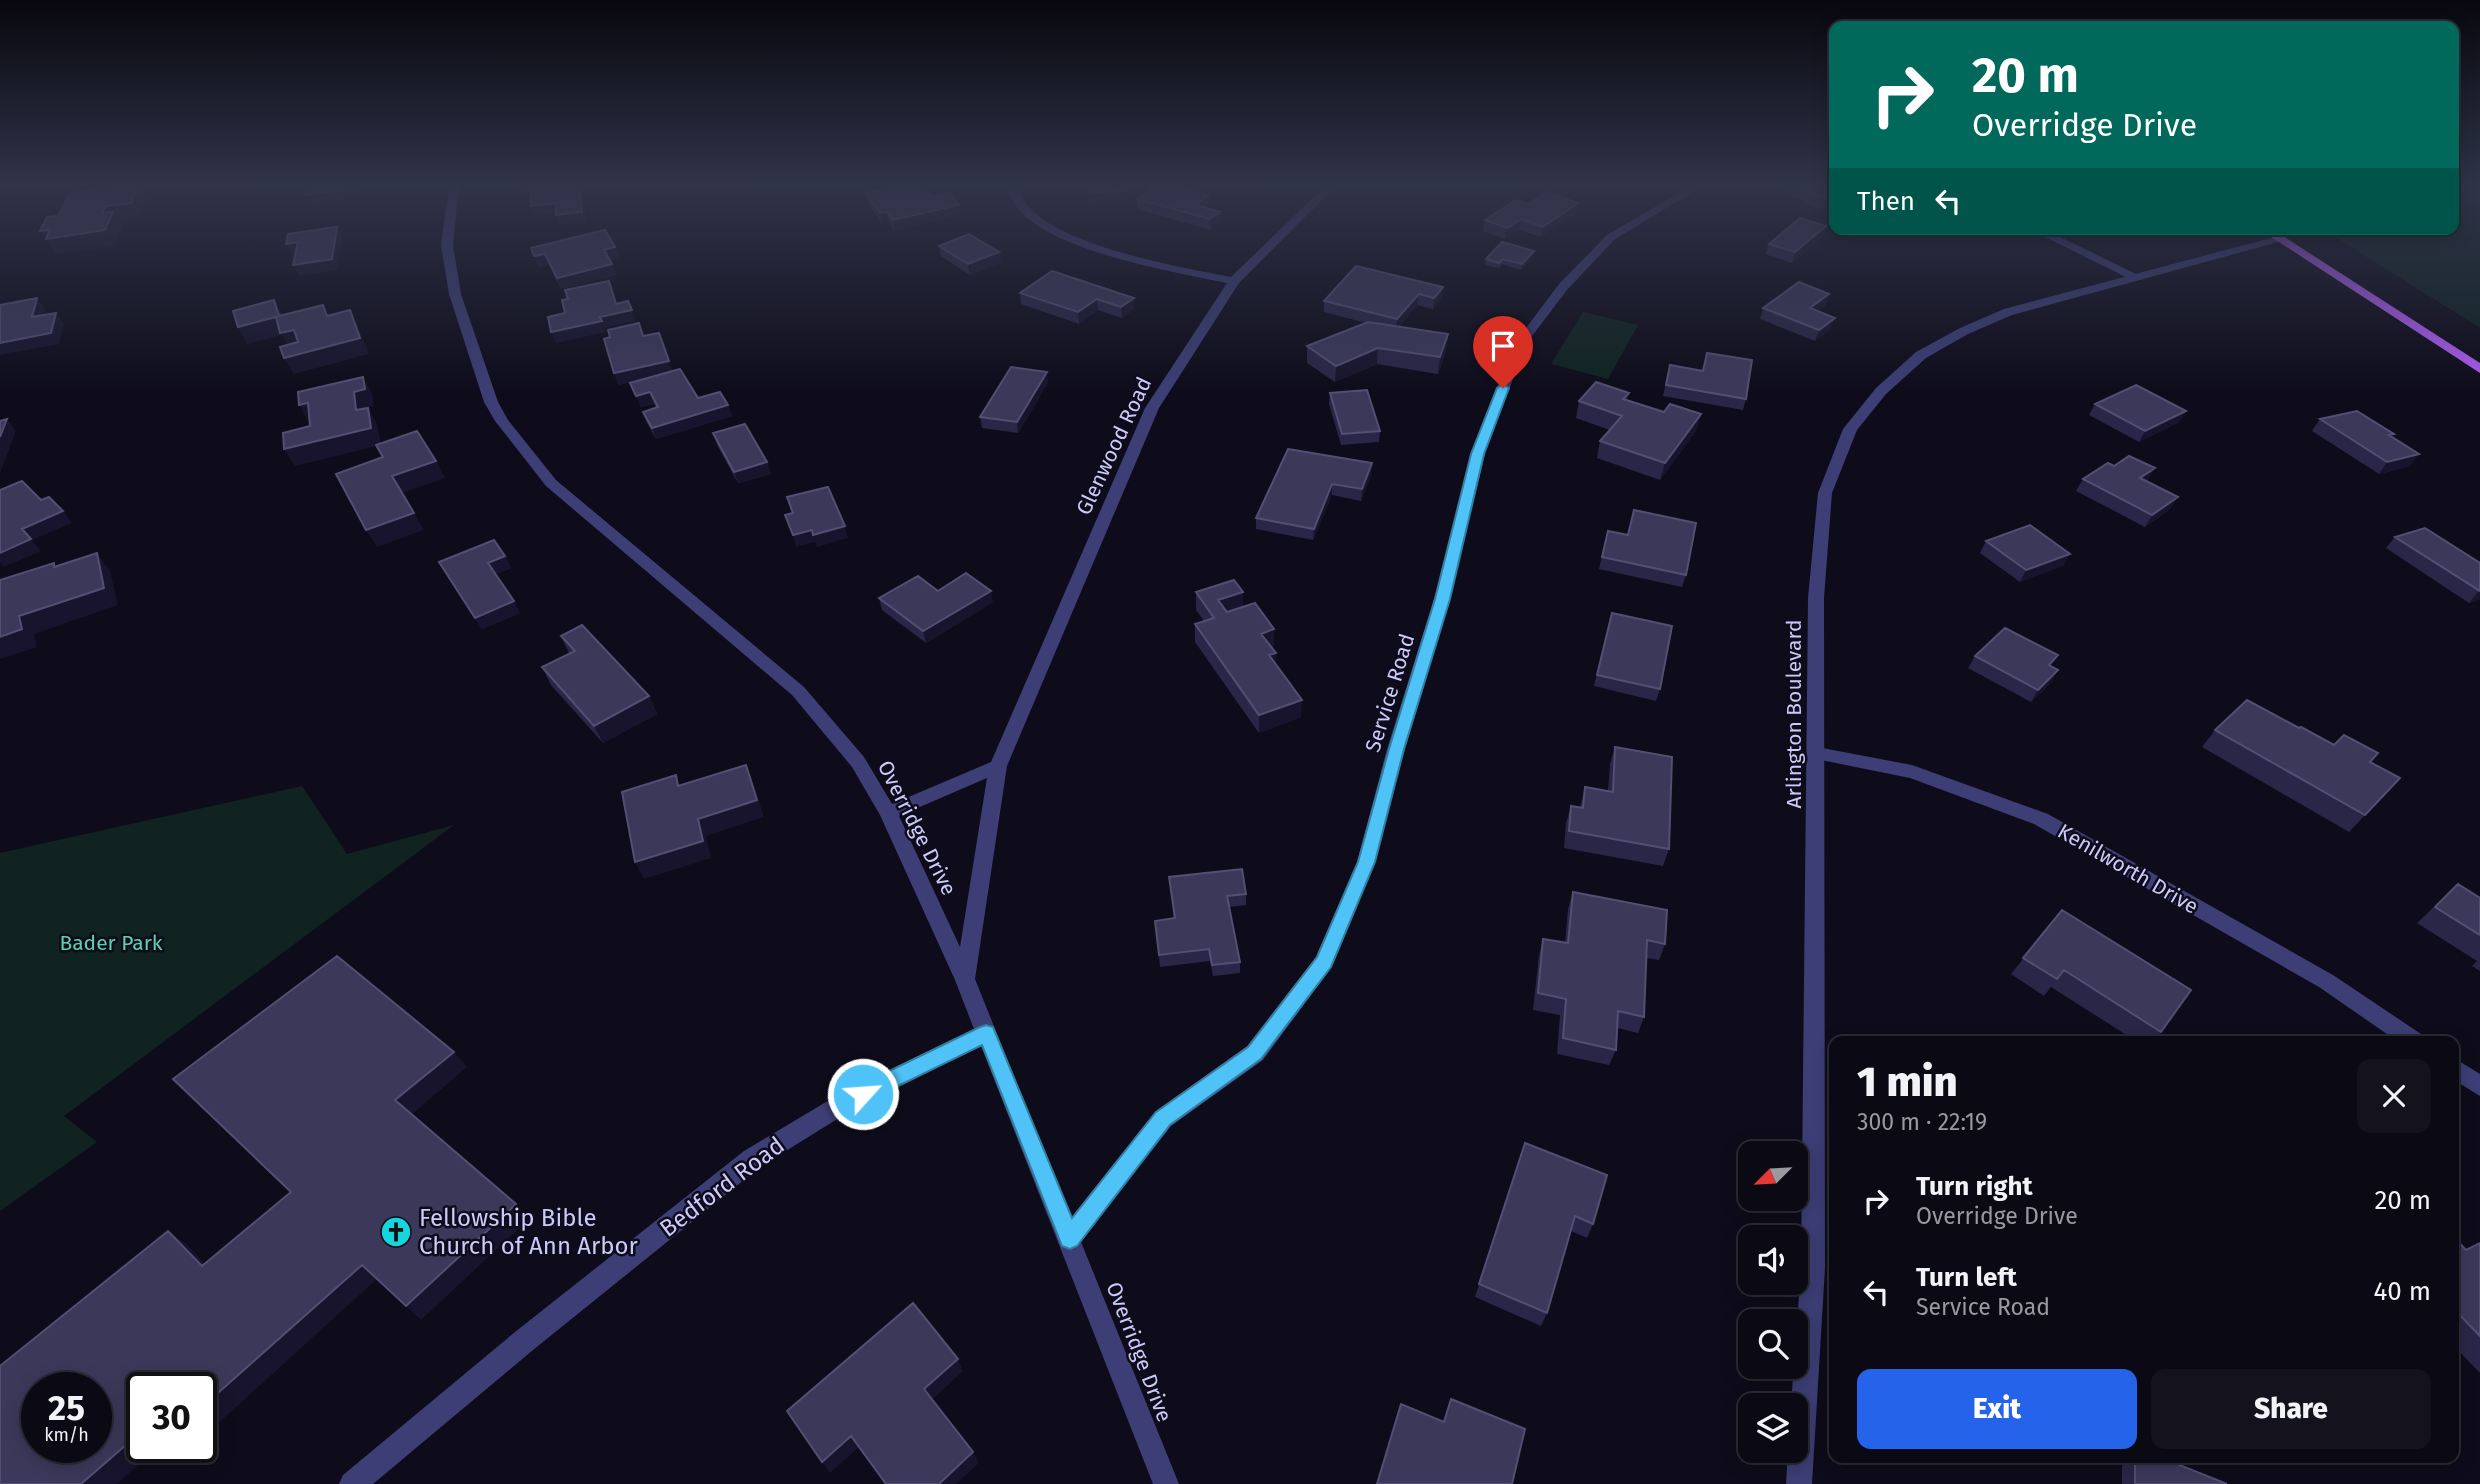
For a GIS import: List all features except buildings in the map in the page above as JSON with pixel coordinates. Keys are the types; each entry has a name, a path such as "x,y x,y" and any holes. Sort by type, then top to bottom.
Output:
{"main road":[{"path":"2304,255 2480,369"}],"street":[{"name":"Overridge Drive","path":"449,255 455,294 491,402 502,421 551,483 798,691 858,762 888,813 965,980 1166,1484"},
{"path":"1121,255 1234,281"},
{"name":"Glenwood Road","path":"965,980 998,766 1152,408 1234,281 1260,255"},
{"name":"Service Road","path":"1070,1238 1163,1119 1255,1053 1324,962 1366,862 1396,749 1442,599 1478,454 1520,344 1563,287 1593,255"},
{"path":"2090,255 2134,276"},
{"name":"Arlington Boulevard","path":"1799,1484 1813,1268 1818,753 1816,598 1825,493 1850,429 1881,391 1922,355 1964,331 2008,312 2202,255"},
{"name":"Kenilworth Drive","path":"1818,753 1912,772 2041,819 2326,981 2407,1036"},
{"path":"888,813 998,766"},
{"name":"Bedford Road","path":"352,1484 524,1341 752,1158 839,1105 986,1033"},
{"path":"2459,1071 2480,1086"}],"green space":[{"path":"2364,255 2480,255 2480,328"},
{"path":"1583,312 1638,325 1608,379 1551,364"},
{"name":"Bader Park","path":"302,786 347,854 454,825 64,1116 97,1142 0,1211 0,853"}],"place":[{"name":"Fellowship Bible Church of Ann Arbor","path":"396,1232"}],"route":[{"path":"863,1094 986,1033 1070,1238 1163,1119 1255,1053 1324,962 1366,862 1396,749 1442,599 1478,454 1503,388"}]}
